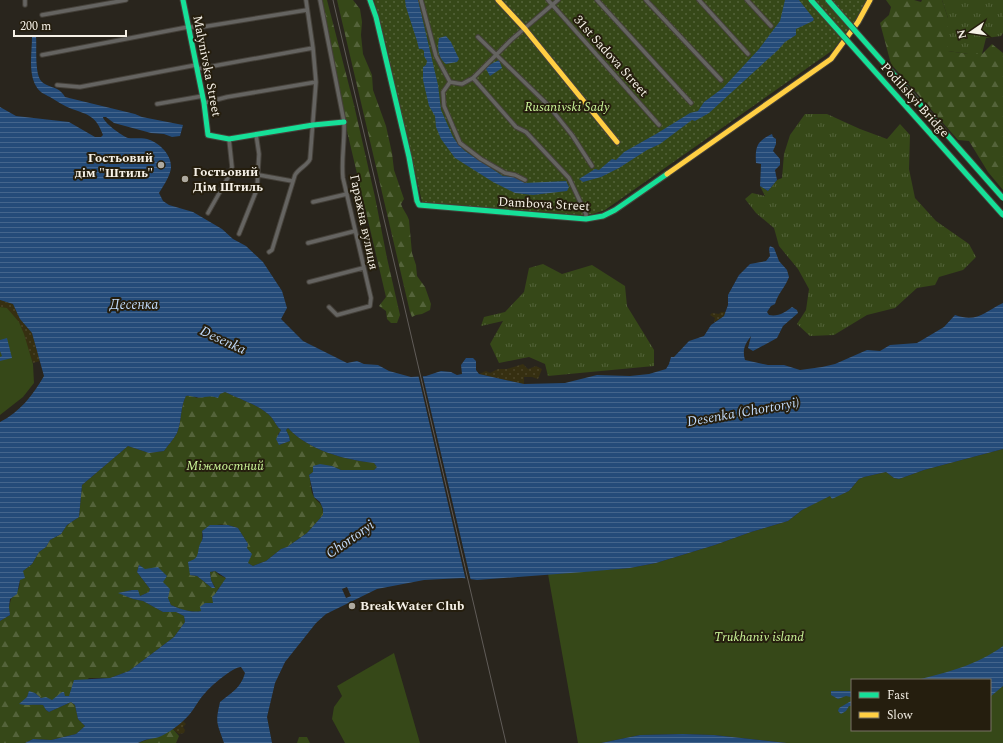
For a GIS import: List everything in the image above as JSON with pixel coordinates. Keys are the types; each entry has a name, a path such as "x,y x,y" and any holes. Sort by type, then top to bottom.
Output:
{"street":[{"path":"25,0 25,5"},
{"path":"42,15 126,0"},
{"name":"Malynivska Street","path":"183,0 203,96 208,136 229,139"},
{"path":"268,252 272,250 292,181 298,170 309,162 316,82 306,0"},
{"name":"Гаражна вулиця","path":"320,0 344,122 342,166 346,194 371,298 370,306 337,315 329,307"},
{"name":"Dambova Street","path":"370,0 376,17 419,205 586,220 603,216 615,210 831,60 858,22 870,0"},
{"path":"421,0 436,56 450,82"},
{"path":"498,0 526,29 617,142"},
{"name":"31st Sadova Street","path":"548,0 659,125"},
{"path":"450,82 462,84 473,78 496,55 558,0"},
{"path":"597,0 691,103"},
{"path":"646,0 721,80"},
{"path":"699,0 748,54"},
{"path":"747,0 771,26"},
{"name":"Podilskyi Bridge","path":"811,0 1003,215"},
{"name":"Podilskyi Bridge","path":"828,0 1003,198"},
{"path":"42,55 188,27 202,27 307,10"},
{"path":"478,36 548,105 572,135 592,166"},
{"path":"57,85 80,86 313,48"},
{"path":"473,78 516,127 526,132 569,178 586,214 586,220"},
{"path":"204,103 227,97 316,82"},
{"path":"450,82 443,92 444,106 460,143 481,159 505,174 515,175 525,180"},
{"path":"157,104 203,96"},
{"path":"208,214 230,174 232,167 229,139 313,125 344,122"},
{"path":"239,234 257,189 259,154 256,134"},
{"path":"259,175 292,181"},
{"path":"313,202 346,194"},
{"path":"308,243 355,231"},
{"path":"309,282 363,268"}],"green space":[{"path":"322,0 327,0 354,105 400,315 397,323 391,323 387,319 386,311 379,306 386,297 347,131"},
{"path":"337,0 353,0 360,9 363,54 372,75 373,90 386,126 394,170 404,199 401,204 409,220 412,253 416,265 417,276 425,287 431,304 430,310 412,317 410,312"},
{"name":"Rusanivski Sady","path":"374,0 867,0 856,20 833,50 605,210 593,214 580,215 422,202 383,32"},
{"path":"886,0 914,0 921,2 922,0 942,0 948,18 948,51 968,54 982,54 992,44 1003,53 1003,190 988,172 969,141 958,140 891,64 880,23 889,15 891,7"},
{"path":"942,0 1003,0 1003,33 1001,36 986,38 982,54 968,54 948,51 948,18"},
{"path":"805,114 827,114 887,139 900,124 910,135 909,169 915,198 936,221 969,244 976,257 963,270 939,277 935,285 917,288 895,308 867,315 834,335 810,336 797,324 806,310 809,289 798,269 779,246 774,228 756,213 745,199 752,193 765,196 760,186 768,191 777,180 782,178 784,154 790,135"},
{"path":"543,264 562,274 592,265 625,286 627,306 654,350 654,366 548,376 545,364 529,357 499,363 490,344 503,321 481,326 484,317 505,312 524,292 529,268"},
{"path":"0,307 7,308 19,322 33,364 34,383 23,397 0,415"},
{"name":"Міжмостний","path":"225,392 256,406 268,414 281,430 278,434 279,445 290,441 286,430 288,428 296,436 316,448 339,456 374,463 377,467 374,470 341,470 332,466 313,472 309,475 312,493 322,507 323,515 307,533 287,547 281,549 266,561 253,566 248,563 248,544 238,528 228,525 215,525 202,531 202,543 190,575 197,576 212,588 215,587 211,580 210,572 215,571 219,575 226,578 218,589 213,603 202,611 196,612 183,610 171,605 157,583 139,565 137,572 150,589 149,592 140,596 132,590 119,593 133,599 143,601 163,612 176,612 184,616 185,622 174,637 129,671 110,678 89,678 69,696 52,700 41,698 35,693 29,692 25,701 30,704 43,705 49,712 71,702 75,705 78,719 85,726 76,734 51,740 33,739 25,743 0,743 0,621 10,615 9,607 11,599 19,588 23,571 32,564 39,552 46,547 50,540 61,534 67,525 79,517 82,485 128,446 149,453 164,451 177,433 186,396 191,395 197,398"},
{"name":"Trukhaniv island","path":"1003,449 1003,743 787,743 714,735 683,734 640,735 601,743 578,743 548,574 630,568 656,563 788,521 802,510 813,504 830,496 849,491 859,479 864,477 886,472 894,478 899,479 924,470"},
{"path":"394,653 420,743 345,743 332,719 334,707 342,696 337,686"},
{"path":"173,729 179,736 176,743 138,743 158,737"},
{"path":"299,737 307,737 310,743 297,743"}],"sand":[{"path":"0,300 13,304 20,319 32,333 40,361 33,363 19,327 0,309"},
{"path":"721,312 726,312 724,316 714,322 715,318 710,315 712,313 719,314"},
{"path":"523,364 528,369 536,366 542,369 538,379 524,377 524,384 479,374 486,371 490,373 498,369 507,369"},
{"path":"183,721 186,724 183,727 185,730 184,733 179,734 173,729"}],"water":[{"path":"405,0 418,0 438,85 441,110 453,137 458,144 465,151 503,176 515,177 525,183 566,181 569,187 567,191 533,195 515,193 493,182 455,158 441,139 436,127 435,116 429,106 423,80 423,67 426,65 427,61 424,56 424,51 419,49"},
{"path":"785,0 799,0 814,19 813,21 796,29 796,35 785,42 709,113 695,121 692,120 660,144 647,150 619,168 601,177 583,182 579,179 595,169 599,170 612,159 616,160 624,152 690,113 698,111 704,102 723,88 759,49 780,21"},
{"name":"Десенка","path":"36,36 37,67 39,78 45,84 63,93 65,97 142,117 183,125 180,136 172,137 114,123 106,117 103,117 109,125 125,137 147,139 154,142 165,151 170,159 171,168 159,193 163,201 169,205 193,212 222,229 233,239 246,246 263,262 282,291 287,308 281,319 303,341 347,363 357,361 364,364 378,365 389,371 411,377 426,376 441,371 451,372 457,375 462,374 461,365 466,358 473,358 476,361 476,370 479,374 524,384 565,383 597,375 630,376 649,374 666,369 671,357 674,357 689,341 704,336 711,325 724,316 728,305 728,295 739,275 750,264 766,261 770,256 770,246 774,248 779,261 787,270 789,277 775,304 771,306 767,312 769,315 779,315 792,307 797,310 798,313 783,326 777,338 753,351 748,348 751,336 745,347 745,360 768,365 784,365 800,370 822,367 835,364 867,350 880,351 890,345 917,343 944,327 955,315 969,318 975,317 1003,303 1003,449 924,470 899,479 894,478 886,472 864,477 859,479 849,491 832,499 830,496 802,510 788,521 656,563 630,568 477,580 462,578 424,580 377,589 326,614 316,623 285,662 275,683 267,717 272,743 224,743 218,727 220,702 241,683 245,673 241,667 233,670 217,681 186,718 159,737 138,743 25,743 33,739 51,740 76,734 85,726 78,719 75,705 71,702 49,712 43,705 19,704 27,697 29,691 35,693 41,698 46,697 52,700 62,692 64,692 65,696 69,696 74,680 110,678 129,671 174,637 185,622 184,616 176,612 163,612 143,601 118,593 138,590 140,596 149,592 150,589 137,572 139,565 145,569 158,567 167,576 163,582 170,589 168,598 171,605 189,611 201,611 200,607 205,603 213,603 212,597 226,578 215,571 210,572 211,580 215,588 212,588 197,576 190,575 188,562 194,559 197,555 202,539 202,531 210,525 228,525 238,528 248,544 247,548 252,554 248,563 253,566 266,561 281,549 287,547 307,533 323,515 323,509 320,502 314,497 309,475 313,472 313,466 320,464 332,466 341,470 374,470 377,467 374,463 339,456 316,448 296,436 288,428 286,430 290,441 279,445 276,439 281,430 268,414 256,406 225,392 220,394 218,398 211,396 186,396 177,433 164,451 149,453 128,446 82,485 79,517 67,525 61,534 50,540 46,547 39,552 32,564 23,571 25,578 20,580 17,594 10,599 10,615 0,621 0,422 20,408 44,376 32,333 20,319 13,304 0,300 0,107 16,116 69,122 95,137 101,137 103,135 98,124 91,117 63,105 42,93 37,88 31,68 32,37"},
{"path":"446,36 451,42 459,59 457,62 446,64 441,59 438,49 439,38"},
{"path":"499,60 502,68 490,76 486,69 487,66"},
{"path":"772,134 776,139 776,144 773,151 780,159 780,165 775,170 777,180 768,191 760,186 761,164 756,163 756,152 760,142"},
{"path":"7,338 12,358 0,361 0,357 2,356 0,351 0,340"},
{"path":"1003,646 1003,686 991,696 991,679 921,679 951,671 973,663"},
{"path":"831,691 851,691 851,697 846,696 838,699 831,695"},
{"path":"851,701 851,706 849,706 846,711 841,714 838,711 839,708"},
{"path":"640,735 714,735 787,743 601,743"}],"pier":[{"path":"422,373 471,581 466,581 418,374"},
{"path":"347,587 351,596 346,598 342,589"}],"railway":[{"path":"333,0 506,743"}],"traffic: fast":[{"path":"183,0 204,103 208,135 229,139 313,125 344,122"},
{"path":"370,0 376,17 419,205 586,219 603,216 615,210 667,174"},
{"path":"811,0 1003,215"},
{"path":"828,0 1003,198"}],"traffic: slow":[{"path":"498,0 525,29 617,142"},
{"path":"667,174 831,59 858,22 870,0"}],"place":[{"name":"Гостьовий дім \"Штиль\"","path":"161,165"},
{"name":"Гостьовий Дім Штиль","path":"185,179"},
{"name":"BreakWater Club","path":"352,606"}],"water label":[{"name":"Desenka","path":"223,340"},
{"name":"Desenka (Chortoryi)","path":"743,412"},
{"name":"Chortoryi","path":"350,539"}]}
